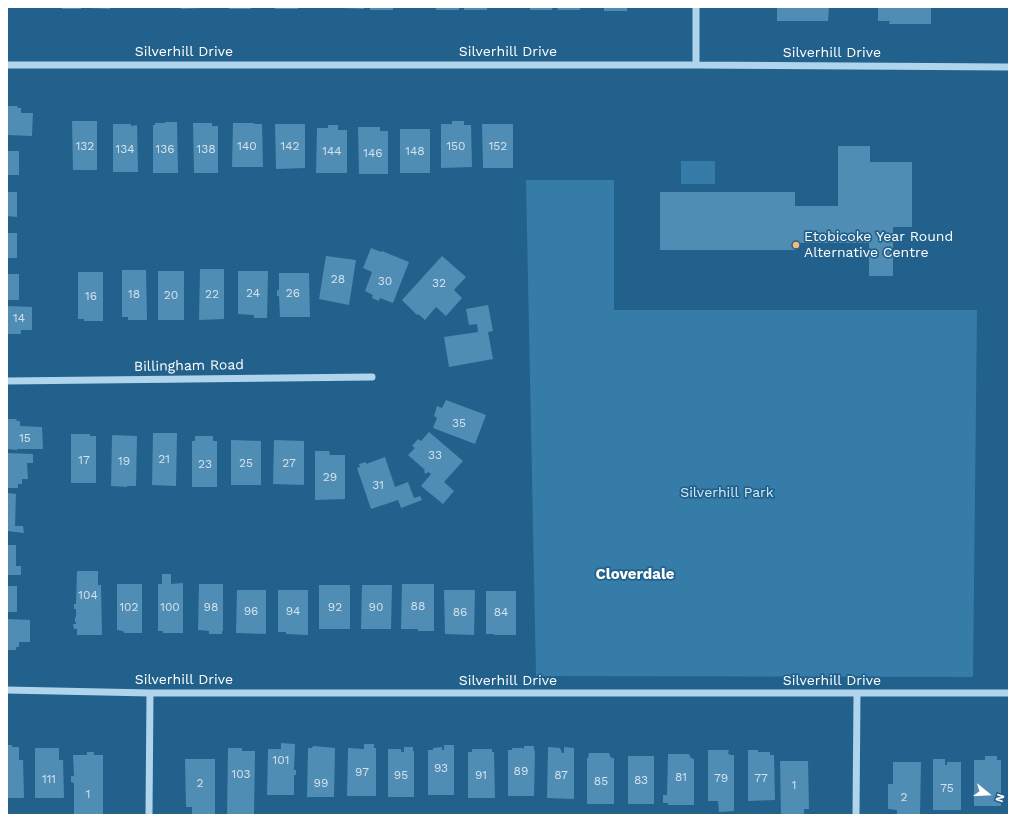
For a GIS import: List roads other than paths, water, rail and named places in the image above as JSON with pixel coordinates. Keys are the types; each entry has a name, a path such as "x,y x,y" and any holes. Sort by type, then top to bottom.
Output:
{"street":[{"path":"696,7 696,65"},
{"name":"Silverhill Drive","path":"7,65 696,65 1009,67"},
{"name":"Billingham Road","path":"7,381 372,377"},
{"name":"Silverhill Drive","path":"7,690 150,693 1009,693"},
{"path":"149,815 150,693"},
{"path":"856,815 857,694"}],"place":[{"name":"Etobicoke Year Round Alternative Centre","path":"796,245"}],"district":[{"name":"Cloverdale","path":"635,575"}],"park label":[{"name":"Silverhill Park","path":"727,493"}]}
